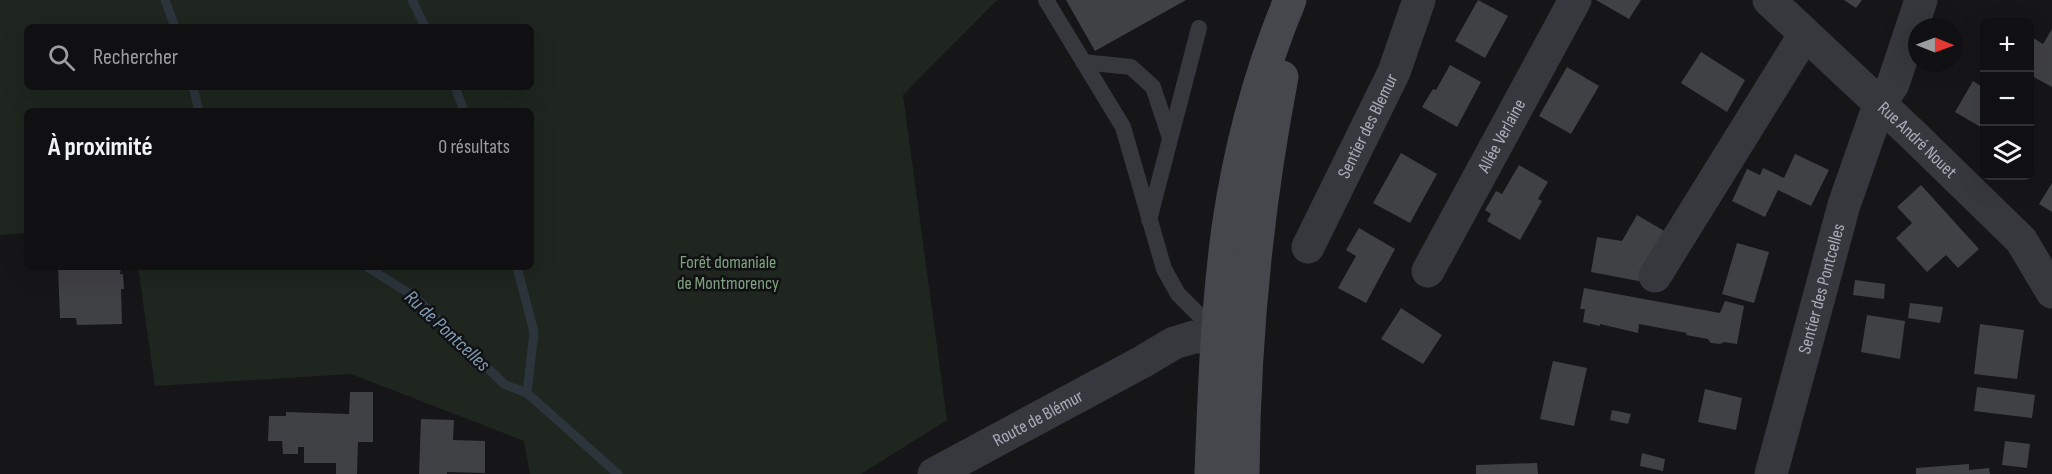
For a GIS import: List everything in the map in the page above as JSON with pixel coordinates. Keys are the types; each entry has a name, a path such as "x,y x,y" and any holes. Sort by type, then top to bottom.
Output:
{"main road":[{"path":"1243,474 1233,350 1228,229 1251,116 1278,29 1290,0"},
{"path":"1211,474 1233,350 1256,256 1268,150 1283,74 1304,0"}],"street":[{"name":"Sentier des Blemur","path":"1308,247 1394,72 1419,0"},
{"name":"Allée Verlaine","path":"1428,271 1575,0"},
{"name":"Rue André Nouet","path":"1769,0 2021,240 2052,292"},
{"name":"Sentier des Pontcelles","path":"1771,474 1845,205 1879,105 1893,84 1921,0"},
{"path":"1654,276 1805,34"},
{"name":"Route de Blémur","path":"934,474 1174,343 1194,337 1233,350"}],"lane":[{"path":"1046,0 1123,127 1164,269 1178,294 1233,350"},
{"path":"1149,221 1199,28"},
{"path":"1083,62 1131,67 1153,87 1170,139"}],"green space":[{"name":"Forêt domaniale de Montmorency","path":"0,0 997,0 903,95 947,420 861,474 530,474 524,441 351,374 155,386 138,270 534,270 534,108 24,108 24,233 0,235"}],"building":[{"path":"1066,0 1186,0 1095,51"},
{"path":"1478,0 1508,16 1485,58 1455,41"},
{"path":"1596,0 1641,0 1629,19"},
{"path":"1844,0 1862,0 1856,8"},
{"path":"2052,29 2052,87 2034,77 2034,38 2043,44"},
{"path":"1701,52 1745,80 1727,112 1681,83"},
{"path":"1450,65 1481,82 1457,127 1422,107 1433,89 1436,90"},
{"path":"1567,67 1599,86 1571,134 1539,116"},
{"path":"1973,81 1980,85 1980,127 1955,112"},
{"path":"1401,153 1437,174 1410,223 1373,203"},
{"path":"1795,154 1829,170 1811,206 1778,190 1765,217 1732,201 1747,169 1760,175 1763,168 1784,178"},
{"path":"1519,165 1548,182 1538,199 1542,201 1520,240 1487,221 1491,214 1485,210 1496,191 1502,194"},
{"path":"2052,183 2052,212 2039,204"},
{"path":"1921,185 1979,249 1958,268 1946,255 1927,272 1896,238 1912,223 1897,207"},
{"path":"1637,215 1671,235 1644,282 1591,272 1597,237 1622,241"},
{"path":"1359,228 1395,249 1366,303 1338,288 1356,256 1346,250"},
{"path":"1737,243 1769,252 1754,303 1722,294"},
{"path":"58,270 121,270 124,289 121,289 122,324 77,325 76,318 60,318"},
{"path":"1855,280 1885,284 1884,299 1853,295"},
{"path":"1584,288 1720,313 1725,301 1744,306 1737,344 1711,343 1708,339 1686,335 1687,333 1639,324 1638,333 1583,322 1585,309 1580,309"},
{"path":"1910,303 1943,307 1940,323 1908,318"},
{"path":"1401,308 1442,335 1423,364 1381,339"},
{"path":"1867,315 1905,321 1900,359 1861,352"},
{"path":"1980,324 2024,330 2017,379 1974,374"},
{"path":"1553,361 1587,368 1574,426 1540,419"},
{"path":"1977,387 2035,395 2032,418 1974,411"},
{"path":"1705,389 1742,398 1736,430 1698,422"},
{"path":"350,392 373,392 373,442 358,442 357,474 336,474 336,463 304,463 304,447 298,447 298,454 283,454 282,441 268,441 269,416 286,416 286,412 349,414"},
{"path":"1612,410 1631,414 1628,424 1610,420"},
{"path":"421,419 454,420 453,440 485,441 485,473 419,474"},
{"path":"2005,441 2030,444 2027,468 2002,465"},
{"path":"1642,453 1665,459 1663,471 1640,466"},
{"path":"1537,463 1538,474 1476,474 1476,465"},
{"path":"1969,464 1969,470 1989,468 1990,474 1916,474 1916,468"}],"waterway":[{"name":"Ru de Pontcelles","path":"165,0 174,24"},
{"name":"Ru de Pontcelles","path":"412,0 424,24"},
{"name":"Ru de Pontcelles","path":"194,90 198,108"},
{"name":"Ru de Pontcelles","path":"456,90 463,108"},
{"name":"Ru de Pontcelles","path":"372,270 415,297 504,384 527,393"},
{"name":"Ru de Pontcelles","path":"518,270 534,332 527,393 618,474"}]}
